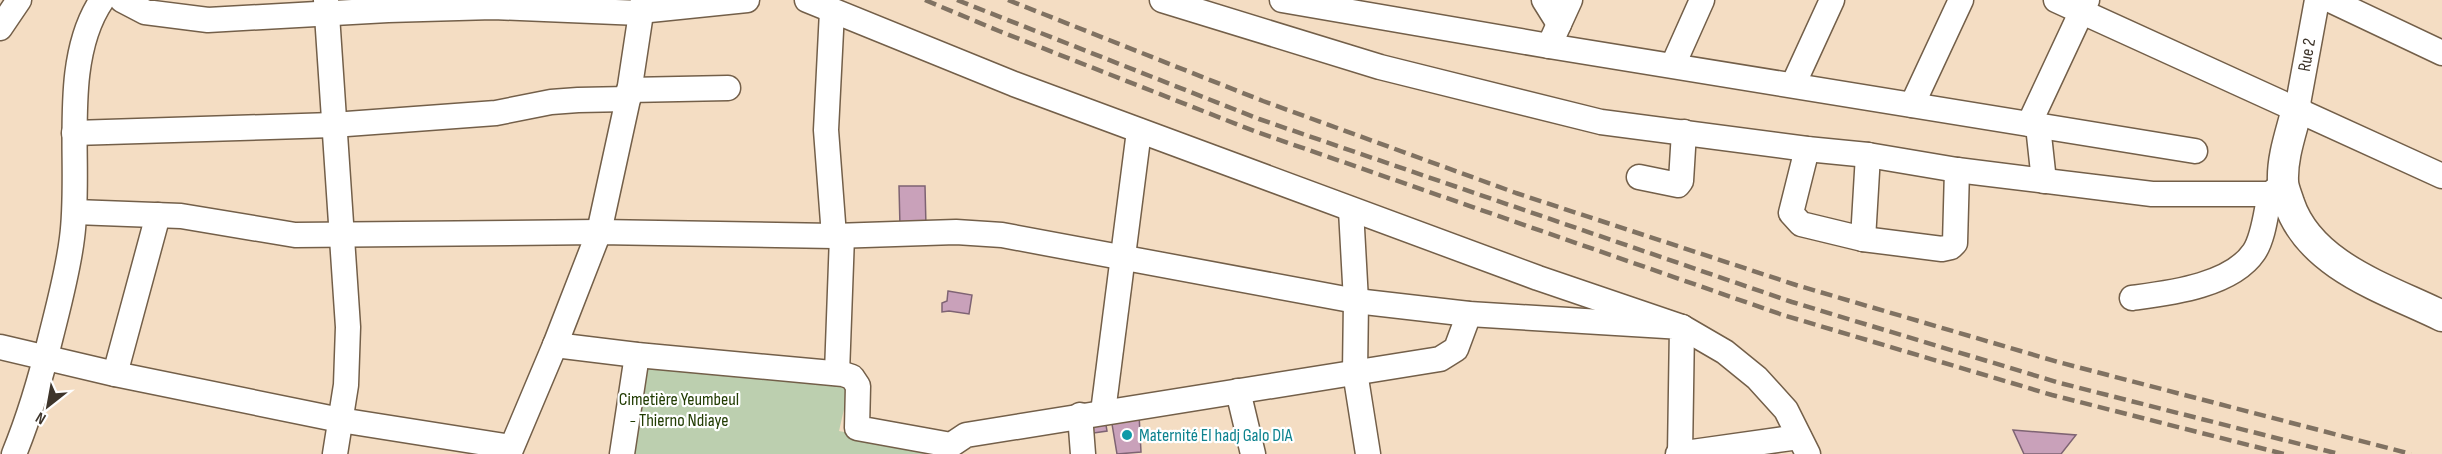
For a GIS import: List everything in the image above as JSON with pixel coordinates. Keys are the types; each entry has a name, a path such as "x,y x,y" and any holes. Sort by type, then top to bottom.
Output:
{"main road":[{"path":"2297,109 2276,189 2300,228 2312,243 2337,265 2442,316"}],"street":[{"path":"0,28 19,0"},
{"path":"14,454 37,393 68,262 75,212 74,133 78,72 87,28 102,0"},
{"path":"122,0 145,12 208,20 268,18 326,6 641,8 747,0"},
{"path":"807,0 1014,84 1139,131 1538,278 1682,327 1725,352 1757,378 1786,410 1804,446 1679,454 1682,327"},
{"path":"1162,0 1380,67 1601,122 1868,155 1957,170 2152,194 2276,189 2256,250 2237,270 2222,278 2173,292 2132,298"},
{"path":"1282,0 1355,6 1549,46 2195,151"},
{"path":"1544,0 1559,24"},
{"path":"1549,46 1570,0"},
{"path":"1673,65 1702,0"},
{"path":"1793,86 1832,0"},
{"path":"1912,105 1961,0"},
{"path":"2056,0 2084,6 2442,176"},
{"name":"Rue 2","path":"2297,109 2317,0"},
{"path":"2337,2 2442,53"},
{"path":"326,6 343,234 348,362 335,454"},
{"path":"2044,181 2034,125 2084,6"},
{"path":"0,347 116,375 510,451 599,232 629,94 641,8"},
{"path":"832,11 826,130 838,236 837,373"},
{"path":"74,133 333,124 496,113 551,102 629,94 728,88"},
{"path":"1083,454 1123,258 1139,131"},
{"path":"1639,177 1678,185 1681,181 1684,132"},
{"path":"1807,149 1791,213 1801,224 1863,239 1942,249 1951,248 1955,243 1957,170"},
{"path":"1863,239 1868,155"},
{"path":"1351,210 1356,301 1355,372 1368,454"},
{"path":"75,212 158,215 222,221 282,234 599,232 838,236 956,232 1002,235 1356,301 1469,314 1682,327"},
{"path":"116,375 158,215"},
{"path":"555,345 637,356 837,373 852,377 858,386 856,428 952,450 966,435 1440,358 1450,354 1461,340 1469,314"},
{"path":"622,454 637,356"},
{"path":"1238,391 1253,454"}],"green space":[{"name":"Cimetière Yeumbeul - Thierno Ndiaye","path":"640,362 850,383 839,431 947,452 947,454 628,454"}],"building":[{"path":"899,186 925,186 926,227 900,227"},
{"path":"948,291 972,295 969,314 942,312 942,303 947,301"},
{"name":"Maternité El hadj Galo DIA","path":"1139,414 1141,452 1117,454 1111,418"},
{"path":"1105,419 1107,431 1087,434 1087,422"},
{"path":"2013,430 2076,435 2061,454 2024,454"}],"railway":[{"path":"925,0 1254,131 1783,315 2052,395 2284,454"},
{"path":"957,0 1259,119 1792,302 2060,383 2339,454"},
{"path":"1008,0 1263,101 1516,193 1796,285 2058,362 2411,454"}],"place":[{"name":"Maternité El hadj Galo DIA","path":"1127,435"}]}
